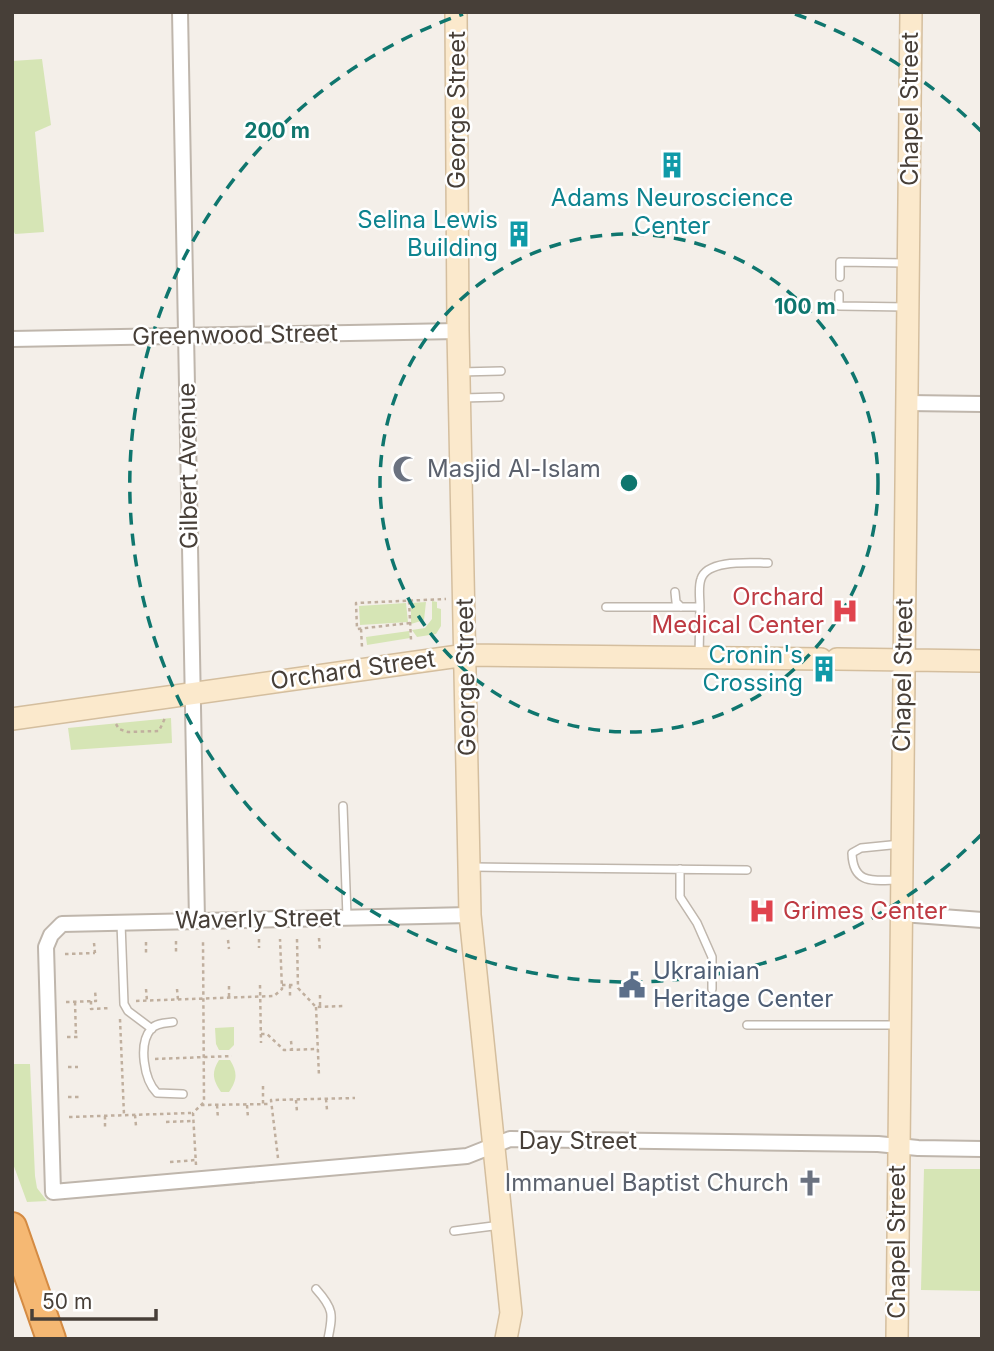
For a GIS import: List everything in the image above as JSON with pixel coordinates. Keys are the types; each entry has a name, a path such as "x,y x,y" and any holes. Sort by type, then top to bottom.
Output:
{"highway":[{"path":"12,1227 51,1339"}],"main road":[{"name":"George Street","path":"456,12 458,331 470,915 511,1313 506,1339"},
{"name":"Chapel Street","path":"897,1339 911,12"},
{"name":"Orchard Street","path":"12,719 466,654 982,661"}],"street":[{"name":"Gilbert Avenue","path":"180,12 197,921"},
{"name":"Greenwood Street","path":"12,339 458,331"},
{"path":"908,403 982,404"},
{"path":"902,914 982,920"},
{"name":"Waverly Street","path":"53,1192 46,947 51,935 62,924 470,915"},
{"name":"Day Street","path":"53,1192 467,1156 510,1139 878,1144 982,1149"}],"lane":[{"path":"840,277 840,262 909,263"},
{"path":"839,294 839,306 909,307"},
{"path":"459,372 501,371"},
{"path":"460,398 500,397"},
{"path":"699,657 700,607 697,579 707,570 725,564 768,563"},
{"path":"675,592 676,601 681,607"},
{"path":"606,607 700,607"},
{"path":"343,806 347,917"},
{"path":"902,844 861,848 852,853 855,872 862,878 902,880"},
{"path":"469,867 747,870"},
{"path":"680,869 680,897 712,957 712,989"},
{"path":"121,922 124,1004 128,1011 152,1028"},
{"path":"173,1022 152,1028 145,1044 147,1077 157,1093 183,1094"},
{"path":"747,1025 900,1025"},
{"path":"454,1231 501,1225"},
{"path":"316,1289 332,1311 328,1339"}],"path":[{"path":"410,624 357,629 356,603 446,599"},
{"path":"409,601 411,640"},
{"path":"361,629 362,647"},
{"path":"115,722 119,729 128,732 159,731 166,716"},
{"path":"319,938 320,951"},
{"path":"259,939 259,948"},
{"path":"124,1115 120,1017 124,1004 274,996 282,989 280,939"},
{"path":"297,939 298,988 318,1007 345,1006"},
{"path":"69,1117 193,1113 204,1102 203,940"},
{"path":"228,940 229,949"},
{"path":"176,941 176,952"},
{"path":"146,942 146,953"},
{"path":"65,954 95,953 94,943"},
{"path":"297,976 302,976"},
{"path":"260,985 261,1043"},
{"path":"282,985 297,985"},
{"path":"290,985 290,997"},
{"path":"229,986 229,998"},
{"path":"146,989 146,1001"},
{"path":"177,989 178,1000"},
{"path":"66,1002 96,1001 96,990"},
{"path":"319,1076 320,995"},
{"path":"91,1001 91,1009 111,1008"},
{"path":"67,1037 77,1037 75,1002"},
{"path":"261,1034 267,1034 284,1050 318,1049"},
{"path":"292,1041 292,1050"},
{"path":"145,1059 233,1056"},
{"path":"68,1067 78,1067"},
{"path":"263,1086 263,1104"},
{"path":"68,1097 79,1097"},
{"path":"278,1161 271,1100 355,1098"},
{"path":"326,1099 327,1110"},
{"path":"296,1100 297,1112"},
{"path":"201,1105 271,1104"},
{"path":"217,1105 218,1119"},
{"path":"247,1105 248,1118"},
{"path":"193,1113 196,1168"},
{"path":"165,1114 166,1123 193,1121"},
{"path":"135,1115 136,1126"},
{"path":"105,1116 105,1129"},
{"path":"170,1162 195,1160"}],"green space":[{"path":"42,59 51,125 35,132 44,232 15,234 12,228 12,61"},
{"path":"432,601 437,602 437,608 441,609 441,626 436,634 417,637 412,630 425,628 432,619"},
{"path":"426,602 424,620 411,624 411,603"},
{"path":"406,603 408,622 360,625 359,606"},
{"path":"409,631 410,638 367,645 366,637"},
{"path":"171,718 172,743 71,750 68,728"},
{"path":"234,1027 234,1045 229,1050 219,1050 215,1028"},
{"path":"219,1060 230,1060 234,1069 235,1080 229,1092 221,1092 215,1080 214,1073"},
{"path":"12,1064 30,1064 35,1176 37,1188 47,1201 27,1202 12,1161"},
{"path":"924,1169 982,1169 982,1291 921,1290"}],"place":[{"name":"Adams Neuroscience Center","path":"672,165"},
{"name":"Selina Lewis Building","path":"519,234"},
{"name":"Masjid Al-Islam","path":"406,469"},
{"name":"Orchard Medical Center","path":"845,611"},
{"name":"Cronin's Crossing","path":"824,669"},
{"name":"Grimes Center","path":"762,911"},
{"name":"Ukrainian Heritage Center","path":"632,985"},
{"name":"Immanuel Baptist Church","path":"810,1183"}]}
